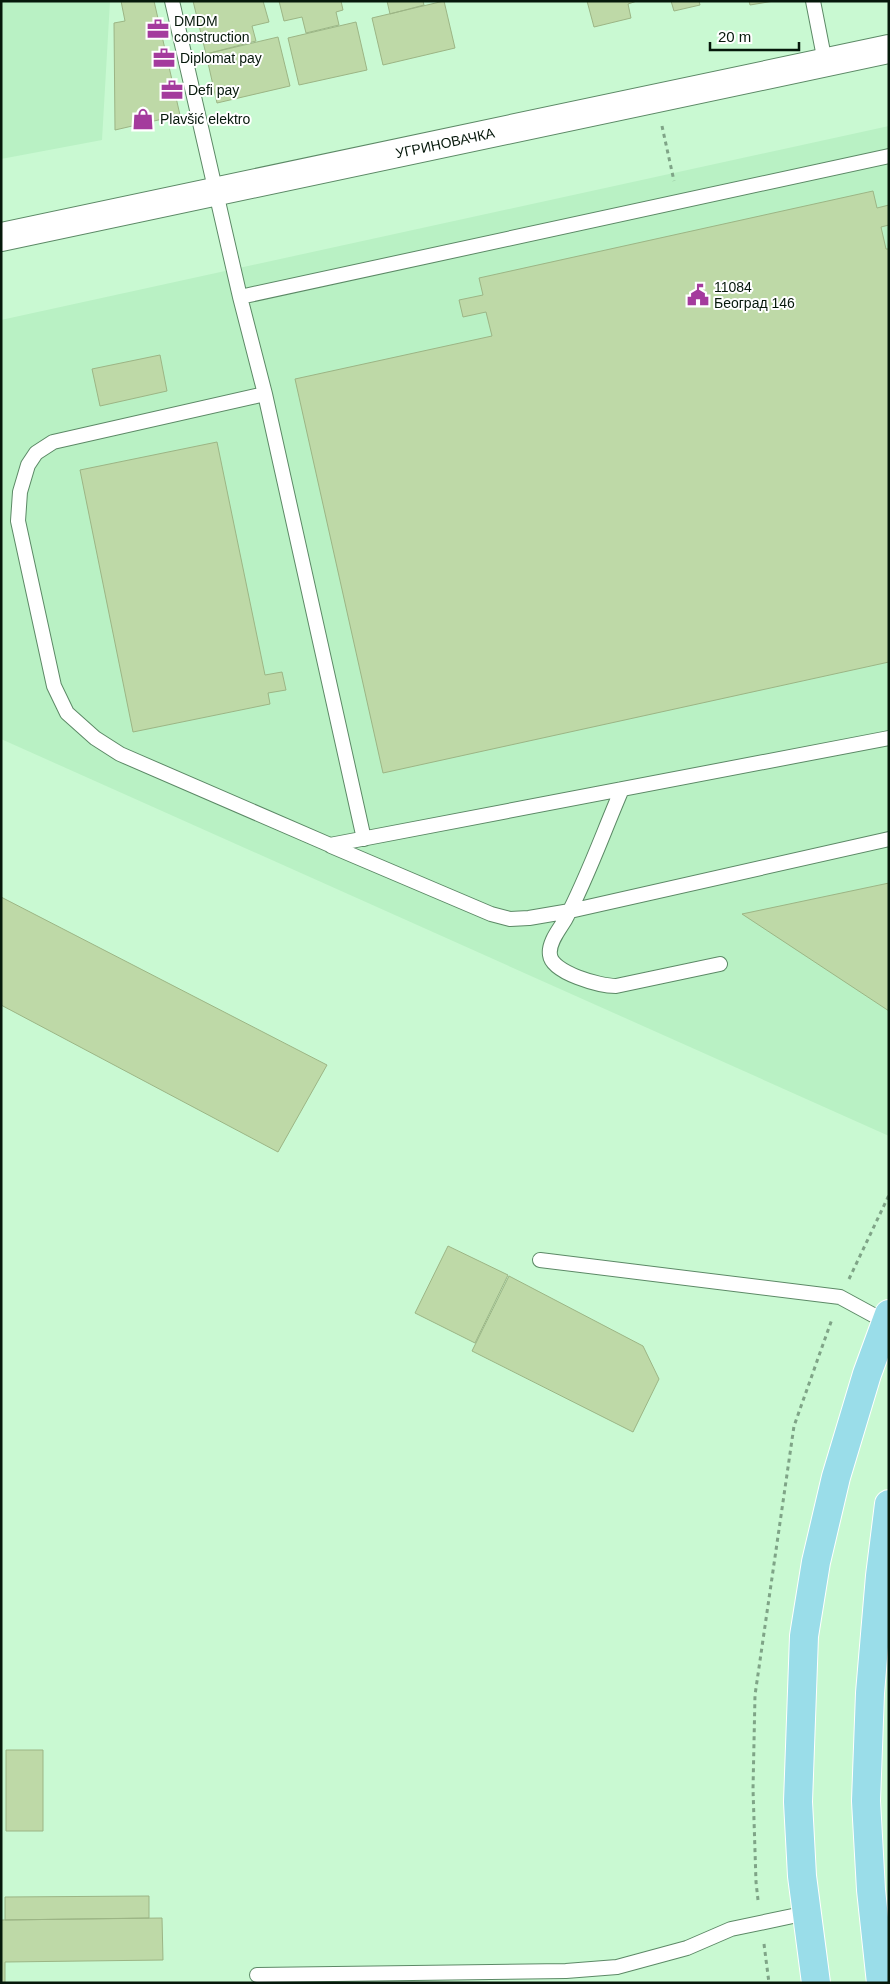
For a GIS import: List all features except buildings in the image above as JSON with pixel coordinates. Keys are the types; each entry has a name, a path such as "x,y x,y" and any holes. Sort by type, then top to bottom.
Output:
{"main road":[{"name":"УГРИНОВАЧКА","path":"1,238 889,49"},
{"path":"816,1983 807,1913 798,1802 804,1636 826,1515 867,1374 888,1320"},
{"path":"881,1983 871,1890 866,1801 870,1693 880,1576 889,1504"},
{"path":"877,1623 889,1579"}],"lane":[{"path":"172,1 240,297 265,394 364,839"},
{"path":"813,1 824,62"},
{"path":"240,297 889,156"},
{"path":"265,394 53,442 36,453 28,465 20,492 18,521 54,686 67,713 94,738 120,754 330,846 491,914 510,920 570,911 889,839"},
{"path":"330,846 889,738"},
{"path":"622,789 570,911 550,946 552,962 558,968 598,984 616,986 720,964"},
{"path":"540,1260 840,1297 888,1320"},
{"path":"871,1890 889,1921"},
{"path":"257,1975 364,1979 566,1971 617,1966 687,1948 731,1929 807,1913"}],"path":[{"path":"656,98 679,202"},
{"path":"770,1983 756,1882 753,1789 755,1695 794,1426 812,1373"}],"shaded area":[{"path":"1,1 110,1 102,140 1,159"},
{"path":"889,126 889,1136 1,739 1,320"}],"place":[{"name":"DMDM construction","path":"158,29"},
{"name":"Diplomat pay","path":"164,58"},
{"name":"Defi pay","path":"172,90"},
{"name":"Plavšić elektro","path":"143,119"},
{"name":"11084 Београд 146","path":"698,295"}]}
